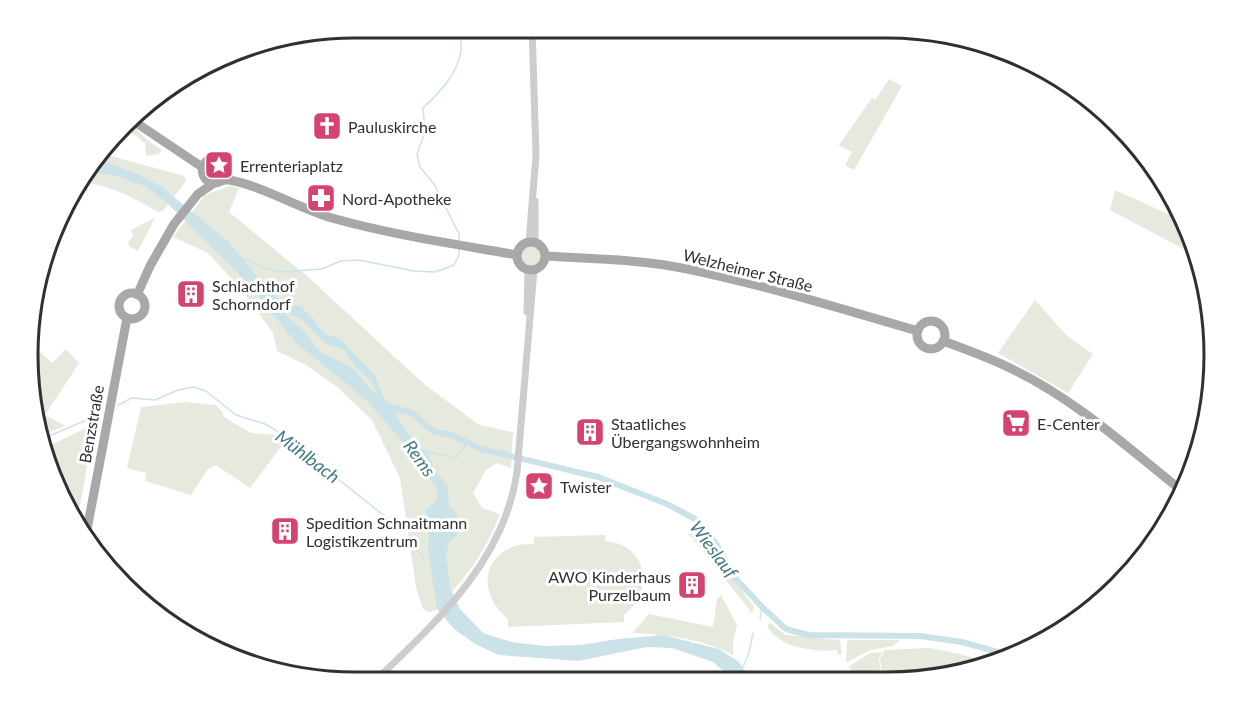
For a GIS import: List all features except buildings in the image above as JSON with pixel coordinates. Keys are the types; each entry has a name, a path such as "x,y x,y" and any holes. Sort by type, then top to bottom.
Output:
{"main road":[{"path":"137,123 173,146 203,171 207,180 231,181 330,217 460,245 518,252 532,242 544,253 542,265 531,270 518,263 518,252"},
{"path":"173,146 209,159 221,159 233,174 262,191"},
{"path":"203,171 209,159"},
{"path":"218,182 227,175 228,169"},
{"name":"Benzstraße","path":"198,194 203,171"},
{"name":"Benzstraße","path":"137,295 150,266 174,224 198,194 218,182"},
{"name":"Welzheimer Straße","path":"544,253 686,269 919,329"},
{"name":"Benzstraße","path":"129,294 137,295 143,302 144,309 138,317 127,318 120,312 121,299 129,294"},
{"name":"Benzstraße","path":"88,526 127,318"},
{"path":"927,322 935,322 942,327 944,338 938,347 927,348 918,339 919,329 927,322"},
{"path":"944,338 1017,371 1081,411 1176,486"}],"street":[{"path":"532,38 537,155 534,199 536,204 532,242"},
{"path":"384,672 460,595 487,558 499,533 511,500 517,472 528,321 526,302 531,270"}],"shaded area":[{"path":"889,79 902,86 854,170 845,165 852,152 839,145 872,98 875,100"},
{"path":"133,127 162,150 159,154 146,156 145,143 129,131"},
{"path":"108,155 184,176 186,181 163,211 158,212 110,188 89,183"},
{"path":"230,186 239,188 229,212 307,276 424,384 479,425 513,432 511,468 497,463 486,470 473,493 482,508 500,514 494,529 473,565 436,610 429,612 423,609 416,587 400,478 372,420 337,387 306,365 277,351 273,333 243,291 208,253 173,237 205,195"},
{"path":"1115,190 1172,216 1187,251 1110,210"},
{"path":"155,218 138,251 130,247 128,242 133,235 131,230"},
{"path":"531,246 538,249 541,256 538,263 531,266 524,263 521,256 524,249"},
{"path":"1035,300 1067,336 1093,354 1068,393 998,353"},
{"path":"66,349 79,363 45,415 66,426 47,433 40,396 38,351 52,363"},
{"path":"185,402 215,405 222,411 224,417 251,433 278,435 292,447 280,448 250,488 216,465 208,469 191,495 145,481 146,473 127,468 141,407"},
{"path":"95,424 79,512 62,477 50,445"},
{"path":"694,528 754,607 752,613 689,534"},
{"path":"605,535 605,541 619,544 630,550 638,559 642,570 643,582 640,594 634,605 624,615 624,622 508,627 508,619 493,602 489,592 489,572 500,555 516,546 534,544 534,537"},
{"path":"721,595 737,625 733,655 684,638 632,633 649,614 713,627 717,599"},
{"path":"769,622 786,635 840,640 842,654 838,655 837,650 807,649 785,642 776,637 768,628"},
{"path":"847,640 900,640 893,646 870,650 846,663"},
{"path":"929,648 978,659 928,670 882,672 880,659 884,650"},
{"path":"882,652 879,659 881,672 853,672 848,667 870,653"}],"water":[{"name":"Rems","path":"103,162 106,162 145,177 163,188 230,243 266,288 285,304 300,306 325,334 341,339 375,376 382,395 417,446 425,451 432,461 432,467 448,486 449,506 456,513 459,523 457,536 450,541 446,553 450,587 460,609 483,633 512,642 545,646 580,645 663,635 719,649 739,662 746,672 725,672 713,662 672,648 647,647 578,661 499,655 475,644 454,629 437,609 428,551 429,520 425,510 435,501 437,488 398,436 367,401 294,341 248,283 166,202 144,186 118,176 95,173","holes":["283,311 302,320 326,344 344,350 353,364 373,383 377,394 350,367 319,350 306,333"]}],"waterway":[{"path":"459,240 459,234 434,184 420,167 417,154 425,132 423,108 456,68 461,51 461,38"},
{"path":"241,260 249,260 261,267 281,272 321,269 341,261 359,260 414,271 435,272 454,265 459,255 459,248"},
{"name":"Mühlbach","path":"118,405 132,398 155,400 178,390 194,387 206,391 236,415 265,424 279,432 392,522"},
{"name":"Wieslauf","path":"384,405 412,413 433,431 454,436 481,449 598,477 667,504 697,520 715,542 737,580 786,629 808,635 920,636 962,642 998,652"},
{"name":"Mühlbach","path":"48,436 96,416"},
{"name":"Rems","path":"424,451 455,458 468,443"},
{"name":"Mühlbach","path":"412,543 424,559"},
{"path":"760,619 762,607"},
{"path":"743,667 749,653 753,633"}],"place":[{"name":"Pauluskirche","path":"327,126"},
{"name":"Errenteriaplatz","path":"219,165"},
{"name":"Nord-Apotheke","path":"321,198"},
{"name":"Schlachthof Schorndorf","path":"191,294"},
{"name":"E-Center","path":"1016,423"},
{"name":"Staatliches Übergangswohnheim","path":"590,432"},
{"name":"Twister","path":"539,486"},
{"name":"Spedition Schnaitmann Logistikzentrum","path":"285,531"},
{"name":"AWO Kinderhaus Purzelbaum","path":"692,585"}]}
